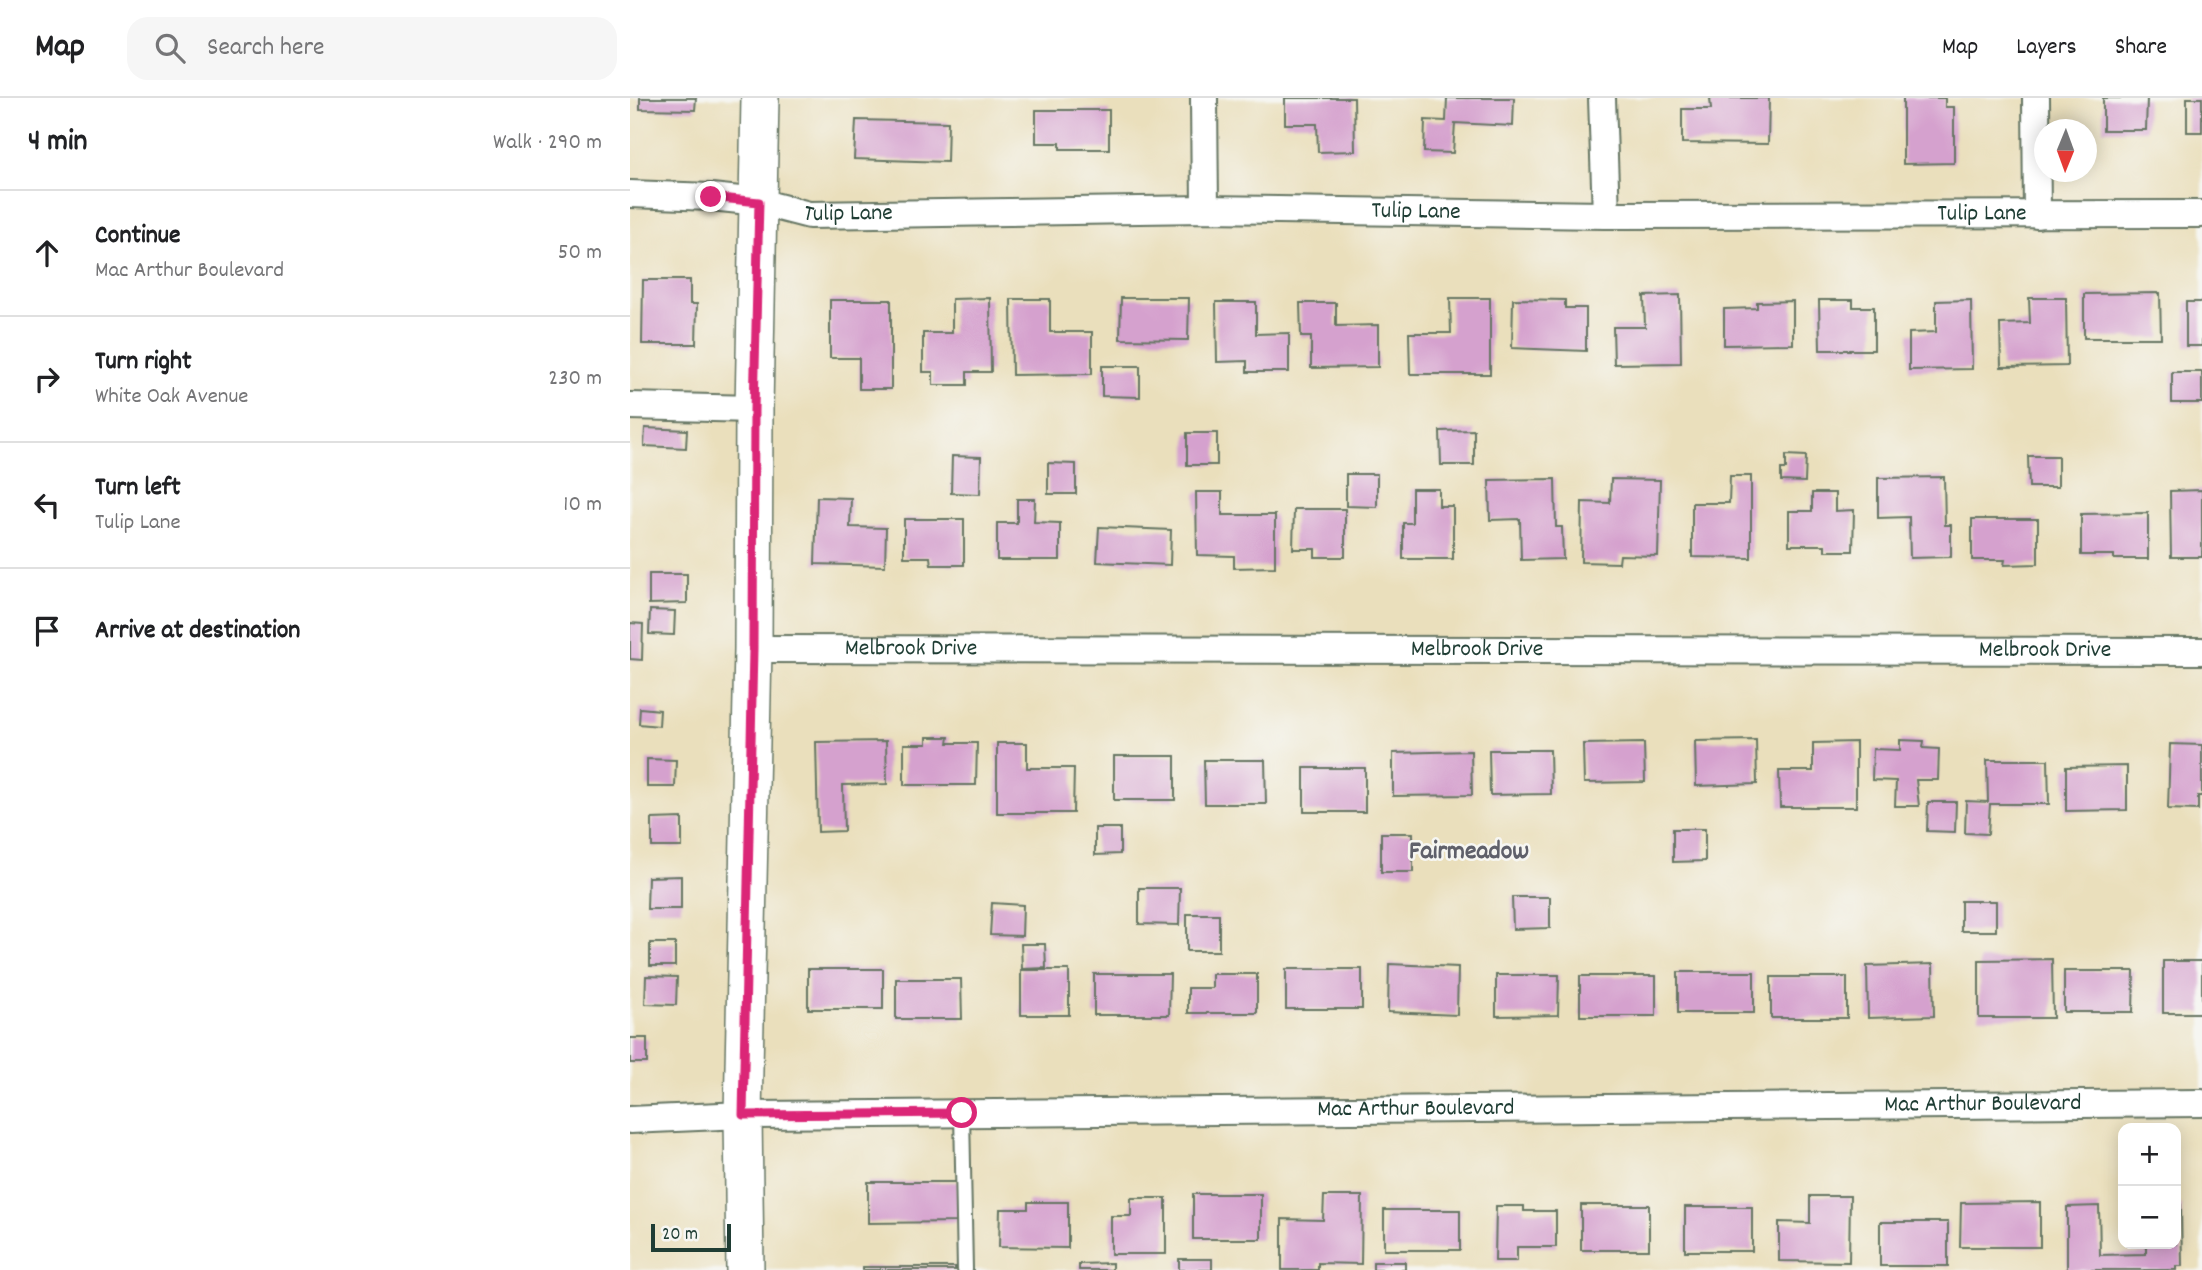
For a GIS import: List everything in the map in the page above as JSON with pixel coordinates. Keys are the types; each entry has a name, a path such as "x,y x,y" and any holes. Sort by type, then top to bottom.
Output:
{"street":[{"path":"744,1270 743,1115 753,649 760,98"},
{"path":"1204,98 1205,209"},
{"path":"1602,98 1606,215"},
{"path":"2036,98 2037,215"},
{"name":"Tulip Lane","path":"630,194 759,202 809,215 1205,209 1606,215 2202,214"},
{"path":"630,406 754,410"},
{"name":"Melbrook Drive","path":"753,649 2202,651"},
{"name":"Mac Arthur Boulevard","path":"630,1120 743,1115 2202,1103"}],"lane":[{"path":"962,1113 965,1270"}],"building":[{"path":"640,98 696,98 695,110 640,109"},
{"path":"1285,98 1354,98 1355,151 1318,152 1317,124 1285,124"},
{"path":"1447,98 1514,98 1513,126 1455,123 1453,153 1424,152 1425,120 1446,121"},
{"path":"1710,98 1769,98 1768,144 1682,143 1682,109 1711,109"},
{"path":"1903,98 1945,98 1945,107 1954,107 1954,163 1903,164"},
{"path":"2103,98 2147,98 2146,130 2103,130"},
{"path":"2187,98 2202,98 2202,132 2187,132"},
{"path":"1036,110 1109,110 1109,149 1060,149 1060,143 1036,143"},
{"path":"856,120 948,122 947,162 854,159"},
{"path":"643,280 690,280 690,304 697,304 696,344 642,344"},
{"path":"2160,293 2161,338 2084,338 2084,294"},
{"path":"1680,295 1681,363 1614,364 1613,327 1645,327 1644,296"},
{"path":"990,298 991,372 967,372 967,385 933,385 933,372 923,372 923,333 952,333 952,299"},
{"path":"1121,298 1189,298 1188,340 1120,339"},
{"path":"1450,298 1490,298 1490,374 1410,374 1409,333 1451,333"},
{"path":"2029,298 2066,298 2067,366 2001,367 2000,324 2030,323"},
{"path":"1011,299 1050,299 1050,332 1092,332 1092,374 1012,375"},
{"path":"1513,299 1565,300 1565,308 1586,308 1586,351 1512,348"},
{"path":"830,300 891,300 891,389 859,389 859,358 830,358"},
{"path":"1819,300 1853,300 1853,307 1874,307 1874,350 1820,350"},
{"path":"1971,300 1972,369 1909,370 1909,333 1936,332 1936,301"},
{"path":"1793,301 1793,344 1724,345 1724,309 1757,308 1757,302"},
{"path":"1216,302 1256,302 1256,334 1289,333 1289,372 1247,372 1247,361 1217,362"},
{"path":"2186,302 2202,302 2202,346 2186,346"},
{"path":"1300,303 1336,303 1336,326 1378,325 1378,367 1311,368 1311,337 1301,337"},
{"path":"1102,366 1140,366 1140,397 1102,396"},
{"path":"2172,372 2202,372 2202,403 2172,403"},
{"path":"645,428 687,430 686,448 644,446"},
{"path":"1474,430 1474,465 1441,465 1440,431"},
{"path":"1187,433 1217,433 1217,465 1187,465"},
{"path":"1786,455 1806,456 1805,482 1781,481 1781,469 1786,469"},
{"path":"952,456 981,457 980,494 951,493"},
{"path":"2028,456 2058,456 2058,487 2029,487"},
{"path":"1048,463 1076,464 1076,494 1048,494"},
{"path":"1346,474 1377,474 1377,507 1346,506"},
{"path":"1730,476 1751,476 1751,558 1692,557 1692,503 1729,503"},
{"path":"1944,477 1945,525 1951,525 1951,557 1910,558 1909,517 1878,518 1878,478"},
{"path":"1555,479 1556,527 1562,527 1563,559 1521,560 1520,519 1490,520 1489,480"},
{"path":"1611,479 1660,480 1658,556 1620,555 1619,563 1581,562 1582,502 1610,503"},
{"path":"1412,489 1439,489 1439,506 1453,506 1453,559 1403,559 1403,523 1412,523"},
{"path":"2202,490 2202,557 2171,557 2170,491"},
{"path":"1196,492 1222,492 1222,515 1275,515 1275,567 1234,568 1234,556 1197,555"},
{"path":"1812,493 1835,493 1835,511 1854,510 1853,551 1825,551 1825,545 1789,545 1789,511 1812,511"},
{"path":"817,497 851,498 850,527 886,528 885,566 815,564"},
{"path":"1017,499 1035,499 1034,522 1060,523 1060,560 997,560 997,523 1017,523"},
{"path":"1294,509 1345,509 1345,557 1315,557 1315,549 1293,549"},
{"path":"2148,513 2148,559 2081,555 2081,514"},
{"path":"904,519 964,519 964,565 931,565 930,557 904,557"},
{"path":"1972,519 2038,519 2038,564 2004,565 2005,560 1972,560"},
{"path":"1099,527 1171,530 1170,565 1097,562"},
{"path":"649,574 687,574 687,603 649,604"},
{"path":"650,610 675,611 674,635 649,634"},
{"path":"630,623 643,624 642,660 630,659"},
{"path":"640,708 660,710 659,726 639,724"},
{"path":"927,737 949,737 948,743 977,743 976,785 904,785 904,744 927,744"},
{"path":"1756,740 1757,784 1696,786 1695,741"},
{"path":"1900,740 1924,741 1923,748 1939,749 1938,780 1916,780 1919,806 1895,806 1896,781 1872,780 1873,749 1900,750"},
{"path":"886,741 887,784 843,785 844,831 818,832 816,742"},
{"path":"1856,742 1856,807 1780,807 1779,771 1813,771 1813,743"},
{"path":"997,743 1027,743 1027,768 1074,768 1073,813 997,813"},
{"path":"1644,743 1645,782 1584,783 1583,744"},
{"path":"2170,744 2202,745 2202,796 2198,796 2198,810 2168,809"},
{"path":"1489,750 1550,750 1551,794 1490,795"},
{"path":"1471,751 1472,795 1393,796 1393,753"},
{"path":"1114,756 1175,756 1175,800 1114,800"},
{"path":"647,759 676,760 675,787 647,787"},
{"path":"1204,760 1265,760 1266,804 1205,804"},
{"path":"1987,760 2048,760 2049,804 1990,804 1988,834 1965,833 1966,801 1988,802"},
{"path":"2127,766 2127,810 2066,811 2066,767"},
{"path":"1304,768 1365,768 1365,812 1304,812"},
{"path":"1928,802 1956,802 1955,832 1927,831"},
{"path":"682,818 682,847 652,847 652,819"},
{"path":"1095,828 1120,828 1120,854 1095,855"},
{"path":"1673,829 1705,829 1705,861 1673,862"},
{"path":"1381,833 1413,833 1413,872 1381,872"},
{"path":"681,876 681,909 647,909 648,877"},
{"path":"1139,888 1180,888 1179,925 1139,924"},
{"path":"1512,897 1550,897 1550,928 1513,929"},
{"path":"1961,901 1996,901 1996,931 1961,931"},
{"path":"992,903 1023,905 1022,936 990,935"},
{"path":"1187,914 1219,914 1219,951 1187,951"},
{"path":"650,943 675,943 675,966 650,966"},
{"path":"1021,944 1045,944 1046,968 1022,969"},
{"path":"2052,959 2053,1018 1979,1018 1979,960"},
{"path":"2163,961 2202,961 2202,1013 2163,1013"},
{"path":"1389,964 1458,967 1457,1015 1388,1012"},
{"path":"1933,964 1934,1016 1868,1018 1867,966"},
{"path":"808,969 883,969 883,1009 808,1009"},
{"path":"1286,969 1362,969 1362,1009 1286,1009"},
{"path":"1021,970 1069,970 1069,1015 1021,1015"},
{"path":"2064,971 2134,971 2133,1012 2064,1012"},
{"path":"1678,972 1754,972 1754,1013 1678,1013"},
{"path":"1094,974 1170,974 1169,1015 1094,1015"},
{"path":"1212,974 1257,974 1257,1013 1188,1013 1188,988 1212,988"},
{"path":"1496,975 1559,975 1558,1015 1496,1016"},
{"path":"646,976 677,977 676,1005 645,1004"},
{"path":"1580,976 1656,976 1656,1016 1580,1016"},
{"path":"1771,977 1847,977 1847,1018 1771,1018"},
{"path":"896,979 961,979 962,1019 896,1019"},
{"path":"630,1038 647,1038 647,1063 630,1063"},
{"path":"868,1182 958,1182 958,1222 868,1223"},
{"path":"1193,1194 1261,1194 1261,1239 1193,1239"},
{"path":"1324,1196 1362,1196 1361,1264 1318,1263 1318,1270 1282,1270 1282,1219 1323,1220"},
{"path":"1810,1196 1850,1196 1849,1262 1779,1261 1779,1222 1810,1223"},
{"path":"1131,1198 1166,1198 1166,1254 1111,1254 1111,1216 1131,1216"},
{"path":"1028,1202 1068,1202 1068,1248 999,1247 1000,1209 1028,1209"},
{"path":"2040,1202 2040,1247 1960,1247 1961,1203"},
{"path":"1581,1205 1649,1205 1649,1250 1581,1250"},
{"path":"2181,1205 2182,1266 2176,1266 2176,1270 2067,1270 2067,1207 2099,1206 2100,1255 2146,1254 2146,1249 2181,1249"},
{"path":"1496,1206 1524,1206 1524,1211 1556,1211 1556,1247 1517,1247 1517,1261 1495,1261"},
{"path":"1685,1207 1752,1207 1752,1251 1685,1251"},
{"path":"1384,1210 1460,1210 1460,1250 1384,1250"},
{"path":"1880,1222 1948,1222 1948,1266 1880,1266"},
{"path":"1179,1259 1212,1259 1212,1270 1179,1270"},
{"path":"1373,1262 1405,1262 1405,1270 1373,1270"},
{"path":"1112,1263 1112,1270 1079,1270 1079,1264"},
{"path":"863,1267 955,1267 955,1270 863,1270"}],"district":[{"name":"Fairmeadow","path":"1469,852"}],"route":[{"path":"711,197 759,202 743,1115 962,1113"}]}
